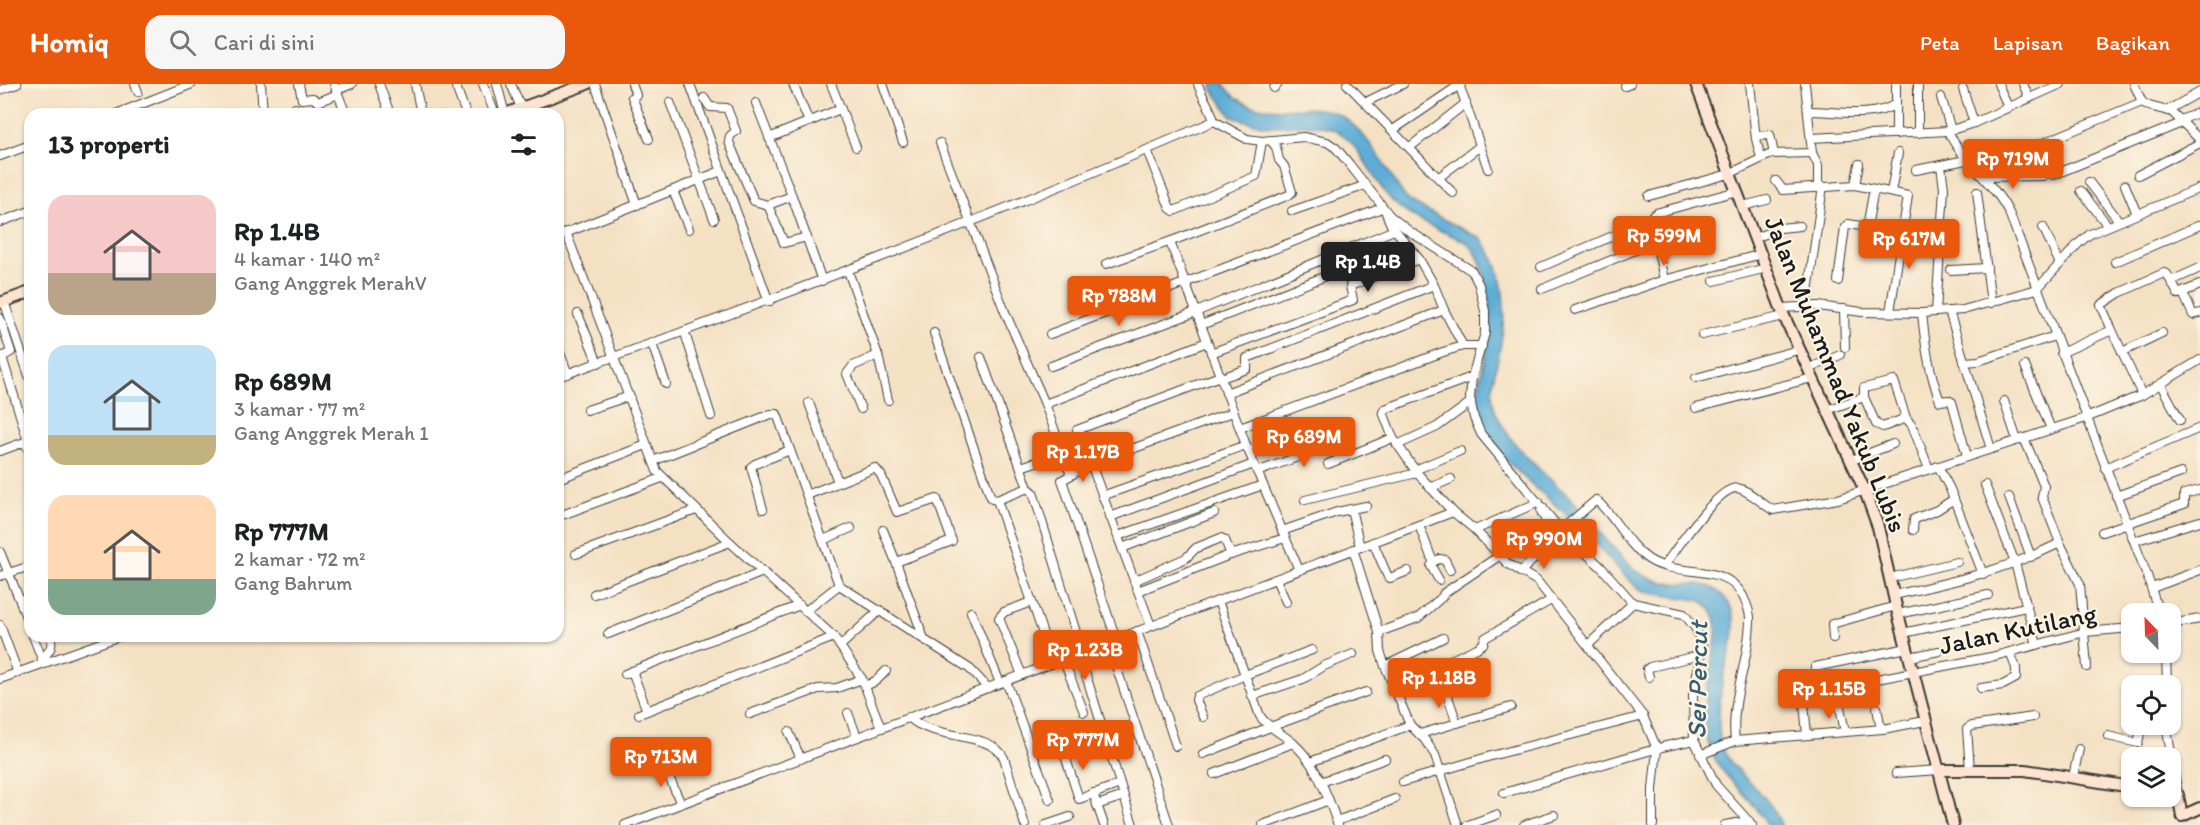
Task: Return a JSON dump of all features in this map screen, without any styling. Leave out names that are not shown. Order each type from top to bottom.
[{"type":"main road","name":"Jalan Muhammad Yakub Lubis","points":[[1696,84],[1798,350],[1851,460],[1878,527],[1952,825]]},
{"type":"main road","points":[[531,108],[583,85]]},
{"type":"main road","points":[[2,302],[24,294]]},
{"type":"main road","points":[[1939,770],[2025,770],[2121,785]]},
{"type":"main road","points":[[2182,820],[2200,808]]},
{"type":"street","points":[[0,90],[17,84]]},
{"type":"street","points":[[131,108],[192,84]]},
{"type":"street","points":[[261,84],[263,108]]},
{"type":"street","points":[[299,84],[301,99],[313,98],[318,102],[336,89],[352,84]]},
{"type":"street","points":[[379,84],[388,108]]},
{"type":"street","points":[[415,84],[421,108]]},
{"type":"street","points":[[455,84],[464,108]]},
{"type":"street","points":[[483,84],[493,108]]},
{"type":"street","points":[[497,84],[503,108]]},
{"type":"street","points":[[511,84],[528,108]]},
{"type":"street","points":[[595,84],[638,205]]},
{"type":"street","points":[[632,84],[636,95],[632,97],[649,139]]},
{"type":"street","points":[[690,84],[770,302]]},
{"type":"street","points":[[793,84],[809,122]]},
{"type":"street","points":[[831,84],[856,147]]},
{"type":"street","points":[[883,84],[903,142]]},
{"type":"street","points":[[1198,84],[1203,98],[1210,107],[1214,121],[1239,136],[1262,141],[1303,137],[1328,142],[1336,148],[1366,185],[1394,230],[1419,259],[1463,346]]},
{"type":"street","points":[[1347,84],[1453,193]]},
{"type":"street","points":[[1366,102],[1403,84]]},
{"type":"street","points":[[1393,130],[1460,84],[1488,169]]},
{"type":"street","points":[[1750,84],[1761,158]]},
{"type":"street","points":[[1805,84],[1812,153],[1818,165],[1821,187],[1806,306]]},
{"type":"street","points":[[1896,84],[1896,134]]},
{"type":"street","points":[[1918,84],[1918,133]]},
{"type":"street","points":[[1998,84],[2008,107]]},
{"type":"street","points":[[2023,84],[2029,98]]},
{"type":"street","points":[[1811,138],[1949,130],[1974,123],[2029,98],[2046,87],[2061,84]]},
{"type":"street","points":[[2134,84],[2142,102],[2168,110],[2183,121],[2200,142],[2138,175]]},
{"type":"street","points":[[336,89],[344,108]]},
{"type":"street","points":[[1963,89],[1974,123]]},
{"type":"street","points":[[2168,110],[2200,92]]},
{"type":"street","points":[[1941,97],[1949,130],[1966,160],[1984,177],[2003,201],[2156,603]]},
{"type":"street","points":[[704,98],[710,108],[724,106],[728,109],[736,132],[730,136],[729,142],[754,201],[768,205],[792,196]]},
{"type":"street","points":[[670,102],[714,219]]},
{"type":"street","points":[[2013,153],[2026,150],[2142,102]]},
{"type":"street","points":[[756,103],[822,281]]},
{"type":"street","points":[[1410,147],[1466,103]]},
{"type":"street","points":[[1809,111],[1869,113],[1888,109],[1896,104]]},
{"type":"street","points":[[769,138],[840,109]]},
{"type":"street","points":[[2053,175],[2200,112]]},
{"type":"street","points":[[564,376],[770,302],[1214,121]]},
{"type":"street","points":[[1756,136],[1770,135],[1774,154]]},
{"type":"street","points":[[1147,150],[1170,208],[1174,211],[1256,176],[1262,141]]},
{"type":"street","points":[[1106,264],[1170,242],[1292,194],[1284,166],[1271,141]]},
{"type":"street","points":[[940,143],[1005,312],[1045,404],[1071,475]]},
{"type":"street","points":[[1438,178],[1480,146]]},
{"type":"street","points":[[0,156],[24,147]]},
{"type":"street","points":[[1649,196],[1730,174],[1774,154],[1812,153]]},
{"type":"street","points":[[1891,192],[1898,153]]},
{"type":"street","points":[[1916,170],[1966,160]]},
{"type":"street","points":[[1855,185],[1859,164]]},
{"type":"street","points":[[1936,312],[1944,189],[1941,165]]},
{"type":"street","points":[[721,171],[566,232],[630,396],[655,469],[730,542],[804,607],[834,637],[864,682],[881,728]]},
{"type":"street","points":[[1984,177],[2043,176]]},
{"type":"street","points":[[1776,181],[1783,190],[1855,185],[1908,196],[1890,312]]},
{"type":"street","points":[[2089,182],[2120,221]]},
{"type":"street","points":[[1292,211],[1366,185]]},
{"type":"street","points":[[2125,185],[2137,214]]},
{"type":"street","points":[[1702,335],[1806,306],[1922,313],[1963,310],[1991,303],[2037,289],[2084,238],[2200,188]]},
{"type":"street","points":[[1838,281],[1845,227],[1848,224],[1867,227],[1874,189]]},
{"type":"street","points":[[673,191],[689,229]]},
{"type":"street","points":[[1541,267],[1645,222],[1656,213],[1737,191]]},
{"type":"street","points":[[2081,191],[2109,226]]},
{"type":"street","points":[[1977,192],[1991,303]]},
{"type":"street","points":[[1743,206],[1767,200]]},
{"type":"street","points":[[768,205],[784,243],[807,237]]},
{"type":"street","points":[[1050,334],[1117,307],[1384,211]]},
{"type":"street","points":[[1384,211],[1409,231],[1472,270],[1479,285],[1485,311],[1485,333],[1472,377],[1471,402],[1481,434],[1511,473],[1541,505],[1560,533],[1582,549],[1633,603],[1684,614],[1696,629],[1702,646],[1693,696],[1694,740],[1716,785],[1750,823]]},
{"type":"street","points":[[0,222],[24,213]]},
{"type":"street","points":[[1651,217],[1664,280]]},
{"type":"street","points":[[1904,225],[1923,228]]},
{"type":"street","points":[[2115,262],[2200,225]]},
{"type":"street","points":[[1755,238],[1780,228],[1800,226]]},
{"type":"street","points":[[2043,227],[2060,264]]},
{"type":"street","points":[[1051,366],[1196,312],[1394,230]]},
{"type":"street","points":[[1542,289],[1657,241]]},
{"type":"street","points":[[1170,242],[1247,448],[1299,570]]},
{"type":"street","points":[[1201,325],[1400,247],[1404,243]]},
{"type":"street","points":[[1575,310],[1664,280],[1762,254]]},
{"type":"street","points":[[1211,353],[1353,300],[1350,286],[1419,259]]},
{"type":"street","points":[[1714,280],[1767,268]]},
{"type":"street","points":[[1951,270],[1987,268]]},
{"type":"street","points":[[2171,281],[2200,268]]},
{"type":"street","points":[[848,271],[878,355],[888,400]]},
{"type":"street","points":[[2142,395],[2101,305],[2119,293],[2164,273],[2167,274],[2177,293],[2183,293],[2200,285]]},
{"type":"street","points":[[1077,430],[1247,369],[1246,358],[1434,285]]},
{"type":"street","points":[[2183,293],[2193,315],[2200,313]]},
{"type":"street","points":[[2,302],[24,362]]},
{"type":"street","points":[[1844,309],[1845,347]]},
{"type":"street","points":[[1226,393],[1444,310]]},
{"type":"street","points":[[1949,311],[1991,449]]},
{"type":"street","points":[[1320,312],[1326,326]]},
{"type":"street","points":[[1922,313],[1926,357],[1940,400],[1952,402],[1967,456]]},
{"type":"street","points":[[578,314],[598,363]]},
{"type":"street","points":[[0,318],[10,352],[2,357],[24,428]]},
{"type":"street","points":[[2061,353],[2112,330]]},
{"type":"street","points":[[685,333],[711,416]]},
{"type":"street","points":[[934,333],[992,499],[997,500],[1028,488]]},
{"type":"street","points":[[2122,352],[2162,333]]},
{"type":"street","points":[[1964,362],[1978,361],[2055,336]]},
{"type":"street","points":[[1045,404],[1207,342]]},
{"type":"street","points":[[652,344],[666,384]]},
{"type":"street","points":[[1240,429],[1463,346],[1482,346]]},
{"type":"street","points":[[1696,378],[1798,350]]},
{"type":"street","points":[[861,409],[847,374],[853,366],[878,355]]},
{"type":"street","points":[[1696,408],[1810,373],[1840,355]]},
{"type":"street","points":[[981,357],[1028,488],[1033,492],[1133,825]]},
{"type":"street","points":[[1664,566],[1702,516],[1728,490],[1737,488],[1749,493],[1768,507],[1778,510],[1838,499],[2086,418],[2142,395],[2200,360]]},
{"type":"street","points":[[564,364],[568,374]]},
{"type":"street","points":[[2025,366],[2051,429]]},
{"type":"street","points":[[1472,377],[1384,410],[1395,442],[1416,471],[1453,512],[1475,530],[1499,556],[1520,572],[1534,579],[1643,716],[1657,749],[1650,824]]},
{"type":"street","points":[[1906,418],[1880,427],[1876,424],[1864,397],[1864,388],[1894,381],[1906,418],[1954,499],[1983,574]]},
{"type":"street","points":[[2161,385],[2180,420]]},
{"type":"street","points":[[587,410],[630,396]]},
{"type":"street","points":[[1827,410],[1864,397]]},
{"type":"street","points":[[2004,401],[2044,486],[2041,495],[2060,543],[2079,578],[2087,667]]},
{"type":"street","points":[[1328,464],[1437,427],[1471,402]]},
{"type":"street","points":[[809,403],[838,482]]},
{"type":"street","points":[[1169,825],[1062,482],[1064,478],[1091,465],[1233,412]]},
{"type":"street","points":[[653,461],[773,413],[778,415],[839,585],[974,671],[988,688]]},
{"type":"street","points":[[1102,496],[1304,428]]},
{"type":"street","points":[[2105,468],[2200,428]]},
{"type":"street","points":[[1110,517],[1341,441]]},
{"type":"street","points":[[0,451],[24,442]]},
{"type":"street","points":[[1851,460],[1893,444]]},
{"type":"street","points":[[564,477],[646,445]]},
{"type":"street","points":[[763,509],[751,468],[755,464],[790,450]]},
{"type":"street","points":[[1305,500],[1416,471],[1460,451]]},
{"type":"street","points":[[1020,467],[1062,453]]},
{"type":"street","points":[[1091,465],[1152,626]]},
{"type":"street","points":[[807,495],[875,468],[882,475],[897,512],[935,499],[938,500],[952,542],[897,562]]},
{"type":"street","points":[[2116,496],[2181,473]]},
{"type":"street","points":[[564,514],[662,478]]},
{"type":"street","points":[[1431,488],[1451,479]]},
{"type":"street","points":[[1118,536],[1263,485]]},
{"type":"street","points":[[1985,485],[2015,563],[2037,645]]},
{"type":"street","points":[[2102,532],[2184,504],[2184,495],[2200,490]]},
{"type":"street","points":[[2009,496],[2031,557]]},
{"type":"street","points":[[1914,530],[1914,519],[1937,510],[1954,499]]},
{"type":"street","points":[[997,500],[1053,663]]},
{"type":"street","points":[[1520,572],[1594,500],[1598,501],[1638,551],[1650,560],[1671,568],[1695,570],[1718,576],[1731,582],[1742,594],[1750,616],[1748,649],[1733,719],[1734,742]]},
{"type":"street","points":[[1475,530],[1541,505]]},
{"type":"street","points":[[1138,591],[1351,509],[1366,506]]},
{"type":"street","points":[[1351,509],[1357,548],[1379,632],[1380,651],[1385,666],[1410,725],[1431,748],[1458,825]]},
{"type":"street","points":[[576,554],[696,510]]},
{"type":"street","points":[[625,825],[1453,512]]},
{"type":"street","points":[[1122,548],[1214,513]]},
{"type":"street","points":[[2134,541],[2200,521]]},
{"type":"street","points":[[1419,525],[1434,561]]},
{"type":"street","points":[[823,540],[851,528]]},
{"type":"street","points":[[882,530],[897,562],[922,636]]},
{"type":"street","points":[[1134,581],[1186,558],[1196,548],[1221,538],[1225,540],[1231,555]]},
{"type":"street","points":[[594,594],[730,542]]},
{"type":"street","points":[[1373,542],[1388,577],[1408,571]]},
{"type":"street","points":[[1833,638],[1832,624],[1896,605],[2015,563],[2060,543]]},
{"type":"street","points":[[0,552],[4,575],[24,612]]},
{"type":"street","points":[[1379,632],[1418,618],[1446,591],[1499,556]]},
{"type":"street","points":[[1439,580],[1431,566],[1434,561],[1443,559],[1450,570]]},
{"type":"street","points":[[1890,578],[1957,562]]},
{"type":"street","points":[[4,575],[24,568]]},
{"type":"street","points":[[2152,588],[2200,570]]},
{"type":"street","points":[[608,634],[763,572]]},
{"type":"street","points":[[1276,579],[1286,602]]},
{"type":"street","points":[[834,637],[643,712],[628,673],[804,607],[839,585]]},
{"type":"street","points":[[1896,605],[1988,595]]},
{"type":"street","points":[[1394,686],[1477,648],[1483,644],[1485,638],[1551,600]]},
{"type":"street","points":[[20,601],[24,602]]},
{"type":"street","points":[[1218,601],[1260,716],[1270,727],[1293,743],[1310,762],[1329,800],[1337,823],[1395,800]]},
{"type":"street","points":[[1022,675],[999,618],[1004,612],[1031,602]]},
{"type":"street","points":[[1588,645],[1633,603]]},
{"type":"street","points":[[1903,633],[2026,607]]},
{"type":"street","points":[[840,646],[880,610]]},
{"type":"street","points":[[971,612],[1003,682],[1050,800]]},
{"type":"street","points":[[2181,622],[2200,619]]},
{"type":"street","points":[[0,624],[18,673]]},
{"type":"street","name":"Jalan Kutilang","points":[[1825,689],[2010,652],[2085,632],[2121,629]]},
{"type":"street","points":[[1137,631],[1176,746]]},
{"type":"street","points":[[1385,666],[1443,638]]},
{"type":"street","points":[[35,642],[43,662]]},
{"type":"street","points":[[43,662],[53,645],[52,642]]},
{"type":"street","points":[[0,680],[43,662],[102,642]]},
{"type":"street","points":[[1203,717],[1196,700],[1197,696],[1312,650]]},
{"type":"street","points":[[1815,667],[1909,652],[1939,651]]},
{"type":"street","points":[[1981,688],[2003,685],[2016,678],[2016,668],[2010,652]]},
{"type":"street","points":[[1252,696],[1303,679],[1324,666],[1353,654]]},
{"type":"street","points":[[1649,677],[1647,669],[1650,667],[1701,655]]},
{"type":"street","points":[[1063,659],[1084,712]]},
{"type":"street","points":[[750,714],[818,689],[837,688],[877,680],[886,671]]},
{"type":"street","points":[[1836,687],[1845,732]]},
{"type":"street","points":[[1445,688],[1457,723]]},
{"type":"street","points":[[1203,754],[1270,727],[1366,693]]},
{"type":"street","points":[[1804,703],[1807,735]]},
{"type":"street","points":[[1420,734],[1511,707]]},
{"type":"street","points":[[1877,708],[1881,729]]},
{"type":"street","points":[[848,713],[857,737]]},
{"type":"street","points":[[1403,782],[1643,716]]},
{"type":"street","points":[[909,717],[916,725],[925,729],[982,742],[1000,751],[1025,825]]},
{"type":"street","points":[[1970,770],[1967,729],[1972,726],[2033,717]]},
{"type":"street","points":[[1702,754],[1734,742],[1881,729],[1926,721]]},
{"type":"street","points":[[1310,762],[1410,725]]},
{"type":"street","points":[[789,732],[801,759]]},
{"type":"street","points":[[1058,734],[1079,799],[1120,784]]},
{"type":"street","points":[[2108,736],[2138,743],[2140,735]]},
{"type":"street","points":[[1504,793],[1694,740]]},
{"type":"street","points":[[1214,774],[1293,743]]},
{"type":"street","points":[[2073,777],[2079,749]]},
{"type":"street","points":[[1321,782],[1385,759]]},
{"type":"street","points":[[663,763],[681,804]]},
{"type":"street","points":[[1896,773],[1939,770]]},
{"type":"street","points":[[1093,794],[1104,825]]},
{"type":"street","points":[[1097,804],[1124,796]]},
{"type":"street","points":[[1263,825],[1329,800]]},
{"type":"street","points":[[1468,825],[1496,815]]},
{"type":"street","points":[[1524,825],[1554,815]]},
{"type":"street","points":[[1047,825],[1070,817]]},
{"type":"street","points":[[1725,825],[1750,823]]},
{"type":"water","name":"Sei Percut","points":[[1212,84],[1224,84],[1236,97],[1250,105],[1281,109],[1314,108],[1343,117],[1370,143],[1405,197],[1412,203],[1480,238],[1496,265],[1503,295],[1503,327],[1493,386],[1494,408],[1497,415],[1522,452],[1575,503],[1618,553],[1636,570],[1662,582],[1712,587],[1724,597],[1730,606],[1734,626],[1723,679],[1719,716],[1723,750],[1738,771],[1767,801],[1781,825],[1767,825],[1749,799],[1720,767],[1707,739],[1705,704],[1716,633],[1716,623],[1708,606],[1699,600],[1648,593],[1638,588],[1578,525],[1508,462],[1486,433],[1480,418],[1478,396],[1490,332],[1490,314],[1485,279],[1479,259],[1473,249],[1466,242],[1404,211],[1387,195],[1354,146],[1340,133],[1315,125],[1267,126],[1232,117],[1213,90]]}]
